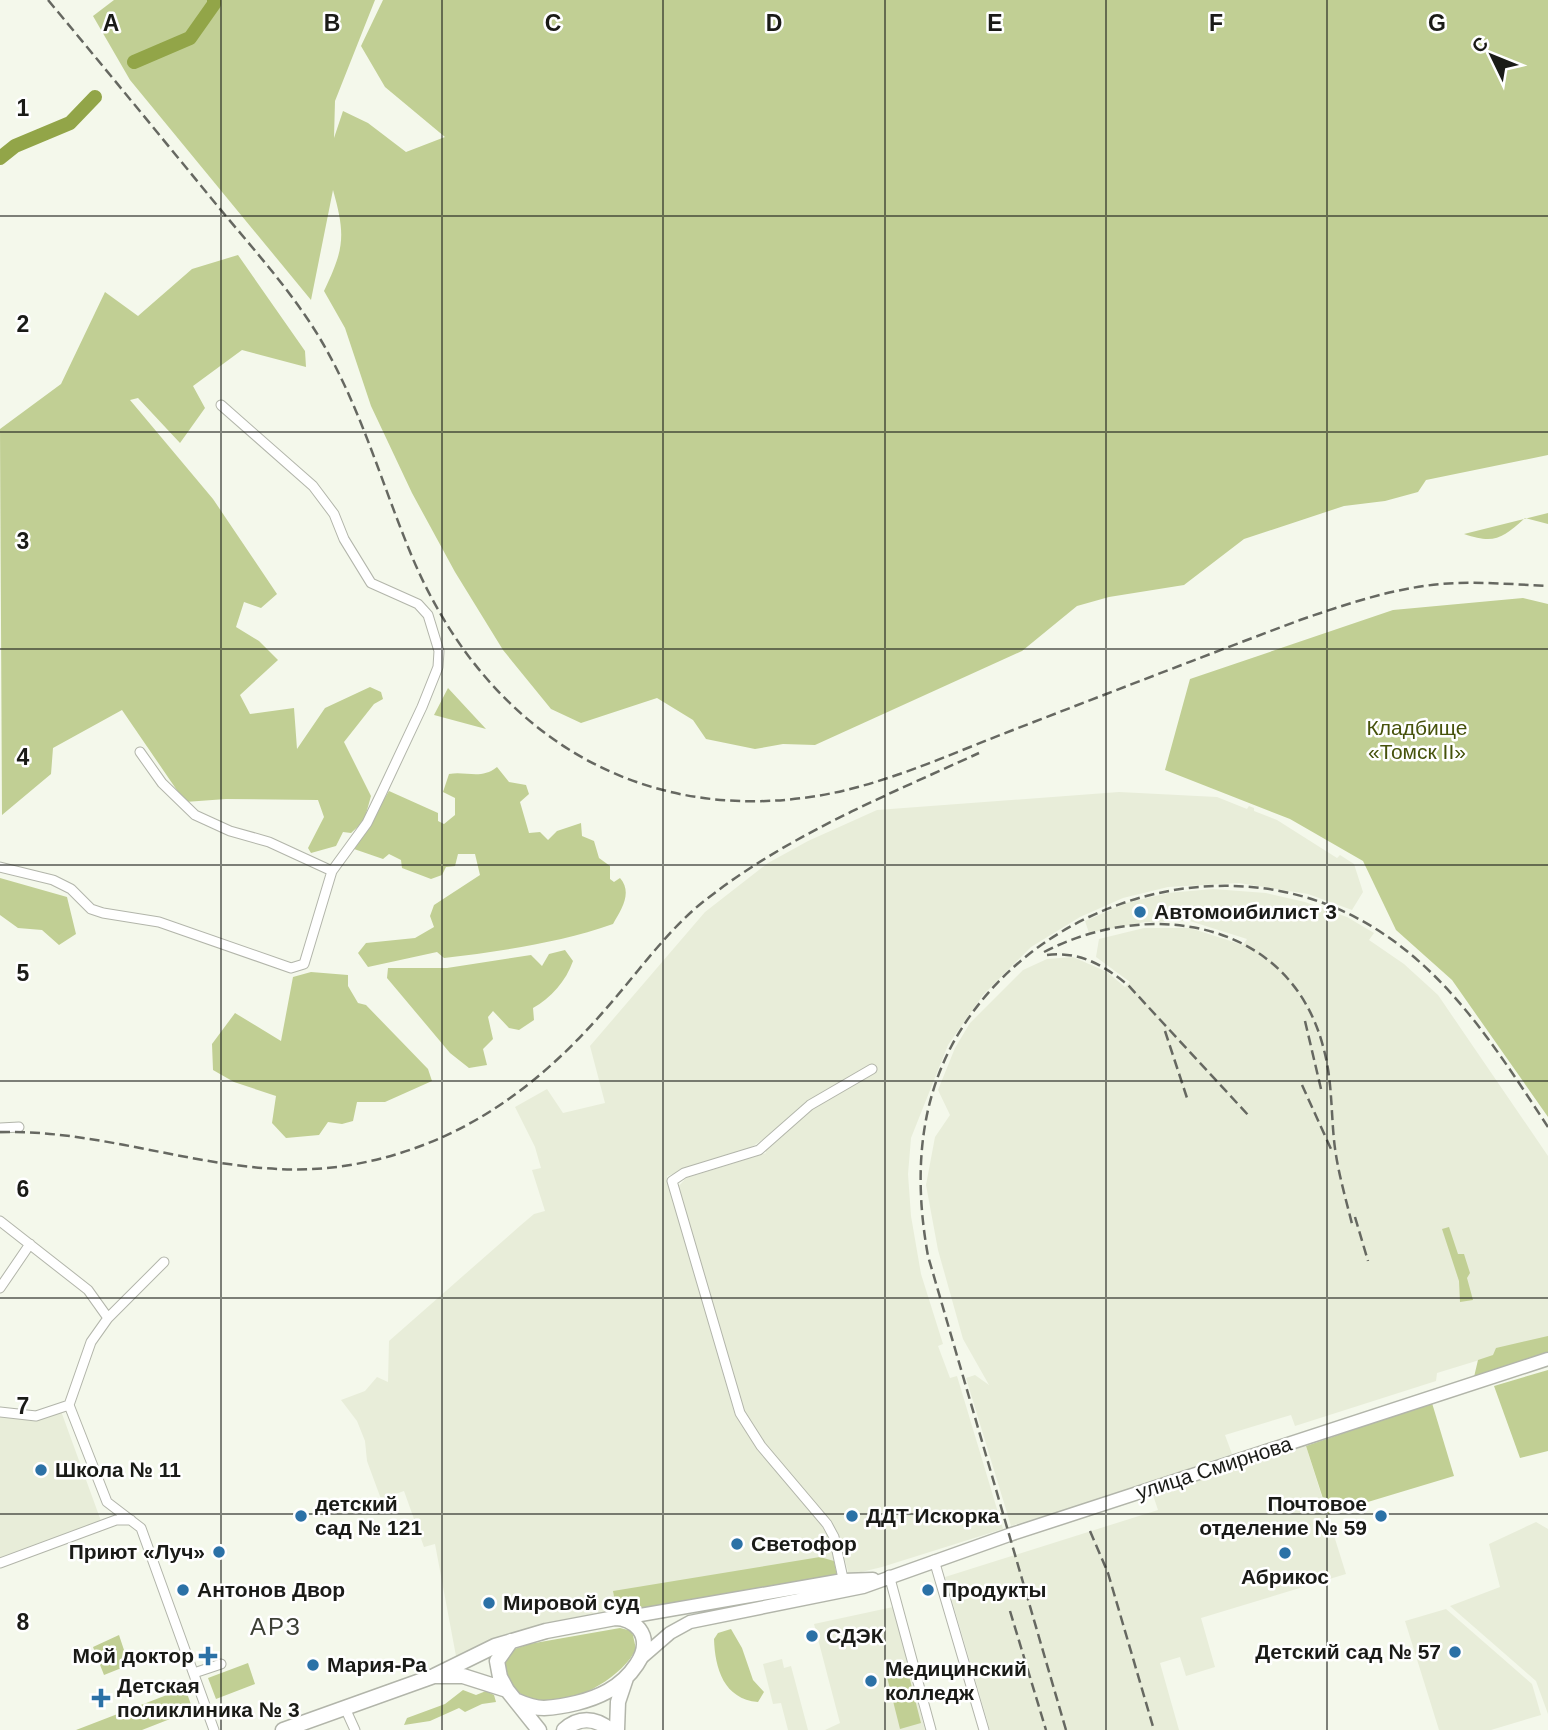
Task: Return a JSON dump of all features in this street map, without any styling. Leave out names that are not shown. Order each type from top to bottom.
[{"type":"main road","name":"улица Смирнова","points":[[640,1659],[670,1633],[690,1622],[885,1577],[1548,1359]]},
{"type":"main road","name":"улица Смирнова","points":[[623,1618],[844,1586]]},
{"type":"main road","points":[[283,1730],[435,1676],[512,1640],[570,1626],[623,1618],[634,1624],[645,1639],[640,1659],[628,1674],[607,1692],[573,1703],[540,1708],[517,1701]]},
{"type":"main road","points":[[512,1640],[497,1661],[499,1677],[539,1730]]},
{"type":"main road","points":[[617,1730],[618,1702],[628,1674]]},
{"type":"main road","points":[[435,1676],[463,1676],[507,1689]]},
{"type":"main road","points":[[564,1730],[582,1720],[592,1720],[610,1730]]},
{"type":"street","points":[[0,867],[53,880],[71,889],[91,909],[103,914],[159,922],[291,968],[304,964],[332,871],[367,823],[422,708],[438,667],[439,651],[428,615],[418,604],[371,583],[344,539],[334,514],[313,485],[221,405]]},
{"type":"street","points":[[140,752],[162,783],[195,815],[230,831],[269,842],[332,871]]},
{"type":"street","points":[[844,1586],[834,1537],[827,1524],[761,1446],[740,1413],[672,1181],[684,1173],[759,1150],[810,1105],[872,1069]]},
{"type":"street","points":[[0,1128],[19,1127]]},
{"type":"street","points":[[0,1220],[88,1290],[108,1318]]},
{"type":"street","points":[[0,1288],[30,1244]]},
{"type":"street","points":[[164,1262],[108,1318],[91,1342],[69,1405],[107,1502],[141,1528],[214,1730]]},
{"type":"street","points":[[0,1412],[36,1416],[69,1405]]},
{"type":"street","points":[[0,1563],[116,1520],[131,1520]]},
{"type":"street","points":[[934,1560],[984,1730]]},
{"type":"street","points":[[885,1577],[931,1730]]},
{"type":"street","points":[[194,1673],[221,1664]]},
{"type":"street","points":[[345,1708],[355,1730]]},
{"type":"shaded area","points":[[1119,792],[1217,797],[1247,809],[1249,806],[1254,808],[1254,811],[1277,820],[1337,858],[1340,855],[1354,864],[1363,892],[1352,910],[1308,894],[1239,883],[1168,887],[1123,898],[1080,917],[1031,947],[983,995],[948,1045],[911,1138],[908,1174],[911,1216],[921,1274],[943,1344],[938,1346],[950,1378],[957,1376],[1003,1529],[849,1575],[838,1535],[831,1522],[764,1444],[743,1411],[677,1188],[686,1178],[766,1153],[762,1140],[750,1148],[667,1176],[735,1415],[757,1449],[823,1527],[829,1538],[837,1576],[583,1618],[516,1634],[456,1656],[435,1544],[424,1547],[404,1491],[381,1499],[367,1461],[365,1441],[357,1421],[341,1400],[365,1391],[377,1377],[388,1382],[389,1341],[534,1214],[545,1211],[532,1170],[541,1168],[535,1147],[515,1107],[547,1089],[563,1113],[605,1103],[590,1046],[705,912],[768,863],[808,841],[877,810]]},
{"type":"shaded area","points":[[1213,889],[1266,893],[1305,902],[1347,917],[1374,933],[1369,940],[1404,964],[1438,995],[1548,1156],[1548,1339],[1437,1373],[1436,1381],[1295,1426],[1291,1415],[1225,1435],[1232,1454],[1199,1465],[1199,1468],[1011,1526],[966,1378],[975,1375],[989,1385],[963,1339],[938,1250],[926,1185],[935,1137],[950,1115],[938,1090],[955,1048],[970,1023],[1023,970],[1047,959],[1073,957],[1107,972],[1125,987],[1130,982],[1096,957],[1099,939],[1144,928],[1190,928],[1243,945],[1247,939],[1190,921],[1145,922],[1089,933],[1085,921],[1126,903],[1168,893]]},
{"type":"shaded area","name":"Школа № 11","points":[[61,1411],[101,1521],[0,1559],[0,1416]]},
{"type":"shaded area","points":[[1306,1446],[1346,1574],[1201,1618],[1215,1667],[1186,1676],[1180,1657],[1160,1663],[1179,1730],[990,1730],[945,1577],[1158,1510],[1153,1495]]},
{"type":"shaded area","points":[[1536,1522],[1548,1529],[1548,1714],[1536,1681],[1450,1606],[1500,1587],[1489,1544]]},
{"type":"shaded area","name":"Медицинский колледж","points":[[893,1607],[925,1730],[825,1730],[840,1723],[814,1624]]},
{"type":"shaded area","name":"Детский сад № 57","points":[[1446,1609],[1532,1684],[1541,1715],[1491,1730],[1439,1730],[1405,1621]]},
{"type":"shaded area","points":[[782,1659],[784,1668],[791,1666],[808,1730],[788,1730],[781,1703],[773,1704],[763,1664]]},
{"type":"green space","points":[[114,0],[375,0],[335,101],[334,138],[343,111],[368,123],[406,152],[445,137],[385,87],[361,46],[383,0],[1548,0],[1548,455],[1426,480],[1418,492],[1385,501],[1344,506],[1244,539],[1184,585],[1109,597],[1077,606],[1022,651],[815,745],[783,744],[755,749],[706,739],[693,720],[657,698],[581,723],[551,709],[503,650],[455,572],[412,493],[371,406],[345,328],[324,291],[336,264],[341,242],[340,219],[333,190],[311,300],[130,80],[93,16]]},
{"type":"green space","points":[[238,255],[305,351],[306,367],[242,350],[193,386],[205,408],[180,443],[138,398],[130,400],[213,499],[277,594],[261,608],[244,602],[236,627],[259,641],[278,660],[240,695],[250,714],[294,708],[297,749],[325,708],[370,687],[381,692],[383,699],[374,704],[344,742],[371,796],[364,821],[351,833],[343,832],[336,846],[311,853],[308,848],[324,817],[318,800],[226,799],[185,802],[122,710],[53,748],[51,774],[2,815],[0,429],[61,384],[105,292],[138,316],[192,269]]},
{"type":"green space","points":[[1548,513],[1548,524],[1526,518]]},
{"type":"green space","points":[[1524,519],[1497,538],[1483,539],[1464,534]]},
{"type":"green space","name":"Кладбище «Томск II»","points":[[1523,598],[1548,604],[1548,1117],[1452,980],[1396,930],[1363,861],[1290,819],[1165,770],[1190,679],[1393,610]]},
{"type":"green space","points":[[448,688],[486,729],[434,715]]},
{"type":"green space","points":[[497,767],[509,782],[526,785],[529,794],[520,802],[529,833],[540,832],[548,840],[557,831],[581,823],[582,836],[594,841],[599,858],[610,866],[610,879],[614,882],[620,878],[626,890],[613,924],[530,945],[444,958],[437,952],[368,967],[358,953],[366,943],[415,938],[434,927],[430,916],[434,905],[480,875],[475,854],[458,854],[455,866],[446,867],[442,875],[431,879],[402,868],[401,860],[389,854],[383,859],[354,849],[389,791],[438,813],[438,821],[444,824],[455,815],[455,798],[443,792],[449,774],[480,774]]},
{"type":"green space","points":[[0,878],[67,897],[76,934],[59,945],[42,930],[18,928],[0,915]]},
{"type":"green space","points":[[565,950],[573,961],[570,968],[557,988],[533,1008],[534,1020],[519,1030],[509,1028],[493,1011],[488,1017],[493,1039],[483,1049],[487,1065],[469,1068],[450,1053],[387,978],[388,968],[447,968],[531,955],[542,966],[549,954]]},
{"type":"green space","points":[[311,972],[348,975],[348,986],[358,1003],[366,1005],[428,1069],[432,1081],[385,1102],[357,1102],[353,1121],[342,1124],[328,1122],[319,1135],[286,1138],[272,1123],[276,1096],[234,1082],[213,1070],[212,1044],[235,1013],[281,1041],[293,977]]},
{"type":"green space","points":[[1449,1227],[1458,1254],[1464,1254],[1470,1273],[1467,1278],[1473,1300],[1460,1302],[1459,1281],[1442,1229]]},
{"type":"green space","points":[[1548,1336],[1548,1358],[1474,1377],[1478,1360],[1493,1355],[1496,1348]]},
{"type":"green space","points":[[1548,1370],[1548,1451],[1520,1458],[1494,1386]]},
{"type":"green space","points":[[1432,1403],[1454,1476],[1328,1514],[1306,1446]]},
{"type":"green space","points":[[820,1557],[834,1561],[837,1576],[617,1612],[613,1591]]},
{"type":"green space","points":[[620,1628],[632,1631],[636,1649],[618,1671],[591,1690],[560,1701],[545,1702],[524,1696],[505,1679],[501,1658],[509,1651],[529,1644]]},
{"type":"green space","points":[[731,1629],[742,1648],[753,1680],[764,1692],[758,1702],[746,1700],[729,1689],[719,1671],[714,1639],[718,1633]]},
{"type":"green space","points":[[119,1635],[129,1665],[104,1675],[93,1647]]},
{"type":"green space","points":[[248,1663],[255,1684],[216,1699],[208,1678]]},
{"type":"green space","points":[[907,1668],[921,1723],[900,1729],[886,1673]]},
{"type":"green space","points":[[185,1688],[193,1710],[142,1730],[76,1730]]},
{"type":"green space","points":[[463,1690],[476,1695],[486,1691],[494,1695],[496,1702],[482,1704],[465,1712],[459,1708],[430,1721],[404,1725],[407,1718],[445,1704]]},
{"type":"waterway","points":[[134,62],[190,38],[214,4],[214,0]]},
{"type":"waterway","points":[[0,158],[15,146],[70,123],[95,97]]},
{"type":"railway","points":[[48,0],[265,263],[316,332],[358,415],[413,559],[442,617],[478,668],[519,712],[566,748],[619,775],[676,793],[737,801],[830,794],[910,770],[1300,620],[1362,600],[1439,584],[1548,586]]},
{"type":"railway","points":[[0,1132],[45,1133],[90,1139],[223,1163],[267,1168],[311,1169],[356,1164],[429,1143],[494,1109],[551,1065],[604,1011],[673,930],[698,906],[730,882],[798,839],[834,820],[979,753]]},
{"type":"railway","points":[[1066,1730],[928,1256],[921,1202],[922,1148],[940,1070],[952,1045],[985,997],[1025,957],[1073,925],[1125,902],[1181,889],[1238,886],[1294,894],[1349,914],[1382,933],[1411,955],[1438,980],[1486,1035],[1548,1127]]},
{"type":"railway","points":[[1044,952],[1085,935],[1128,926],[1171,925],[1212,932],[1249,947],[1282,972],[1307,1006],[1324,1050],[1330,1084],[1335,1151],[1353,1228]]},
{"type":"railway","points":[[1047,955],[1081,957],[1109,971],[1128,985],[1249,1116]]},
{"type":"railway","points":[[1305,1021],[1321,1089]]},
{"type":"railway","points":[[1165,1031],[1188,1101]]},
{"type":"railway","points":[[1302,1085],[1331,1149]]},
{"type":"railway","points":[[1355,1217],[1368,1261]]},
{"type":"railway","points":[[1090,1531],[1108,1573],[1154,1730]]},
{"type":"railway","points":[[1010,1611],[1046,1730]]},
{"type":"place","name":"Автомоибилист 3","points":[[1140,912]]},
{"type":"place","name":"Школа № 11","points":[[41,1470]]},
{"type":"place","name":"детский сад № 121","points":[[301,1516]]},
{"type":"place","name":"ДДТ Искорка","points":[[852,1516]]},
{"type":"place","name":"Почтовое отделение № 59","points":[[1381,1516]]},
{"type":"place","name":"Светофор","points":[[737,1544]]},
{"type":"place","name":"Приют «Луч»","points":[[219,1552]]},
{"type":"place","name":"Абрикос","points":[[1285,1553]]},
{"type":"place","name":"Антонов Двор","points":[[183,1590]]},
{"type":"place","name":"Продукты","points":[[928,1590]]},
{"type":"place","name":"Мировой суд","points":[[489,1603]]},
{"type":"place","name":"СДЭК","points":[[812,1636]]},
{"type":"place","name":"Детский сад № 57","points":[[1455,1652]]},
{"type":"place","name":"Мой доктор","points":[[208,1656]]},
{"type":"place","name":"Мария-Ра","points":[[313,1665]]},
{"type":"place","name":"Медицинский колледж","points":[[871,1681]]},
{"type":"place","name":"Детская поликлиника № 3","points":[[101,1698]]},
{"type":"district","name":"АРЗ","points":[[276,1627]]}]
